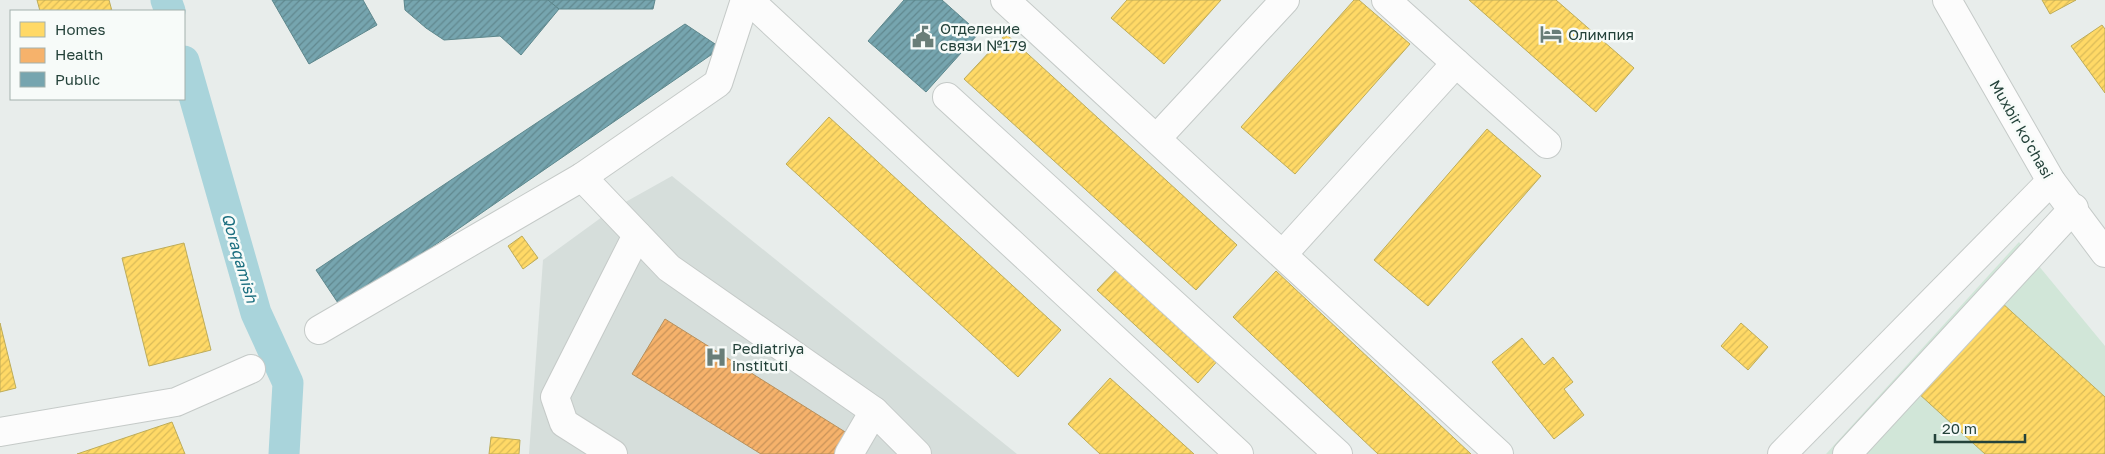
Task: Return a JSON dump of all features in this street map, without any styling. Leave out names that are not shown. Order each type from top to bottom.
[{"type":"street","points":[[320,330],[582,177],[718,82],[744,0]]},
{"type":"street","points":[[749,0],[1239,454]]},
{"type":"street","points":[[1157,138],[1286,0]]},
{"type":"street","points":[[1386,0],[1548,144]]},
{"type":"street","name":"Muxbir ko'chasi","points":[[1947,0],[2051,181],[2074,208],[2105,253]]},
{"type":"street","points":[[1012,2],[1499,454]]},
{"type":"street","points":[[1283,254],[1456,63]]},
{"type":"street","points":[[947,96],[1338,454]]},
{"type":"street","points":[[582,177],[670,268],[874,411],[917,454]]},
{"type":"street","points":[[1782,454],[2051,181]]},
{"type":"street","points":[[1847,454],[2074,208]]},
{"type":"street","points":[[613,454],[564,423],[555,398],[638,235]]},
{"type":"street","points":[[0,432],[176,402],[251,370]]},
{"type":"street","points":[[849,454],[874,411]]},
{"type":"shaded area","name":"Pediatriya instituti","points":[[672,176],[1017,454],[529,454],[543,260],[613,209]]},
{"type":"green space","points":[[2019,242],[2105,346],[2105,454],[1826,454]]},
{"type":"building: Homes","points":[[37,0],[109,0],[112,10],[40,10]]},
{"type":"building: Homes","points":[[1127,0],[1221,0],[1164,64],[1111,18]]},
{"type":"building: Homes","points":[[1354,0],[1359,0],[1410,44],[1295,174],[1241,127]]},
{"type":"building: Homes","name":"Олимпия","points":[[1469,0],[1556,0],[1634,68],[1596,112]]},
{"type":"building: Homes","points":[[2042,0],[2076,0],[2050,14]]},
{"type":"building: Homes","points":[[2102,25],[2105,29],[2105,93],[2071,46]]},
{"type":"building: Homes","points":[[1006,34],[1237,245],[1196,290],[964,79]]},
{"type":"building: Homes","points":[[829,117],[1061,330],[1018,377],[786,164]]},
{"type":"building: Homes","points":[[1487,129],[1541,176],[1428,306],[1374,260]]},
{"type":"building: Homes","points":[[522,236],[538,258],[523,269],[508,246]]},
{"type":"building: Homes","points":[[184,243],[211,350],[149,366],[122,258]]},
{"type":"building: Homes","points":[[1120,266],[1220,358],[1198,383],[1097,290]]},
{"type":"building: Homes","points":[[1276,271],[1471,454],[1378,454],[1233,317]]},
{"type":"building: Homes","points":[[2001,302],[2105,397],[2105,454],[1985,454],[1918,393]]},
{"type":"building: Homes","points":[[0,323],[16,388],[0,392]]},
{"type":"building: Homes","points":[[1741,323],[1768,347],[1748,370],[1721,346]]},
{"type":"building: Homes","points":[[1522,338],[1544,365],[1553,357],[1573,382],[1564,389],[1584,415],[1554,439],[1492,362]]},
{"type":"building: Homes","points":[[1110,378],[1194,454],[1100,454],[1068,424]]},
{"type":"building: Homes","points":[[172,422],[185,454],[77,454]]},
{"type":"building: Homes","points":[[491,437],[520,440],[519,454],[489,454]]},
{"type":"building: Health","points":[[665,319],[850,435],[839,454],[761,454],[632,374]]},
{"type":"building: Public","points":[[272,0],[363,0],[377,25],[309,64]]},
{"type":"building: Public","points":[[404,0],[548,0],[559,9],[521,55],[500,36],[444,40],[405,10]]},
{"type":"building: Public","points":[[548,0],[655,0],[653,9],[559,9]]},
{"type":"building: Public","points":[[904,0],[942,0],[979,33],[926,92],[868,41]]},
{"type":"building: Public","points":[[685,24],[721,48],[342,309],[316,270]]},
{"type":"waterway","name":"Qoraqamish","points":[[166,0],[170,10]]},
{"type":"waterway","name":"Qoraqamish","points":[[185,64],[256,313],[288,383],[284,454]]},
{"type":"place","name":"Олимпия","points":[[1551,34]]},
{"type":"place","name":"Отделение связи №179","points":[[923,37]]},
{"type":"place","name":"Pediatriya instituti","points":[[716,357]]}]
